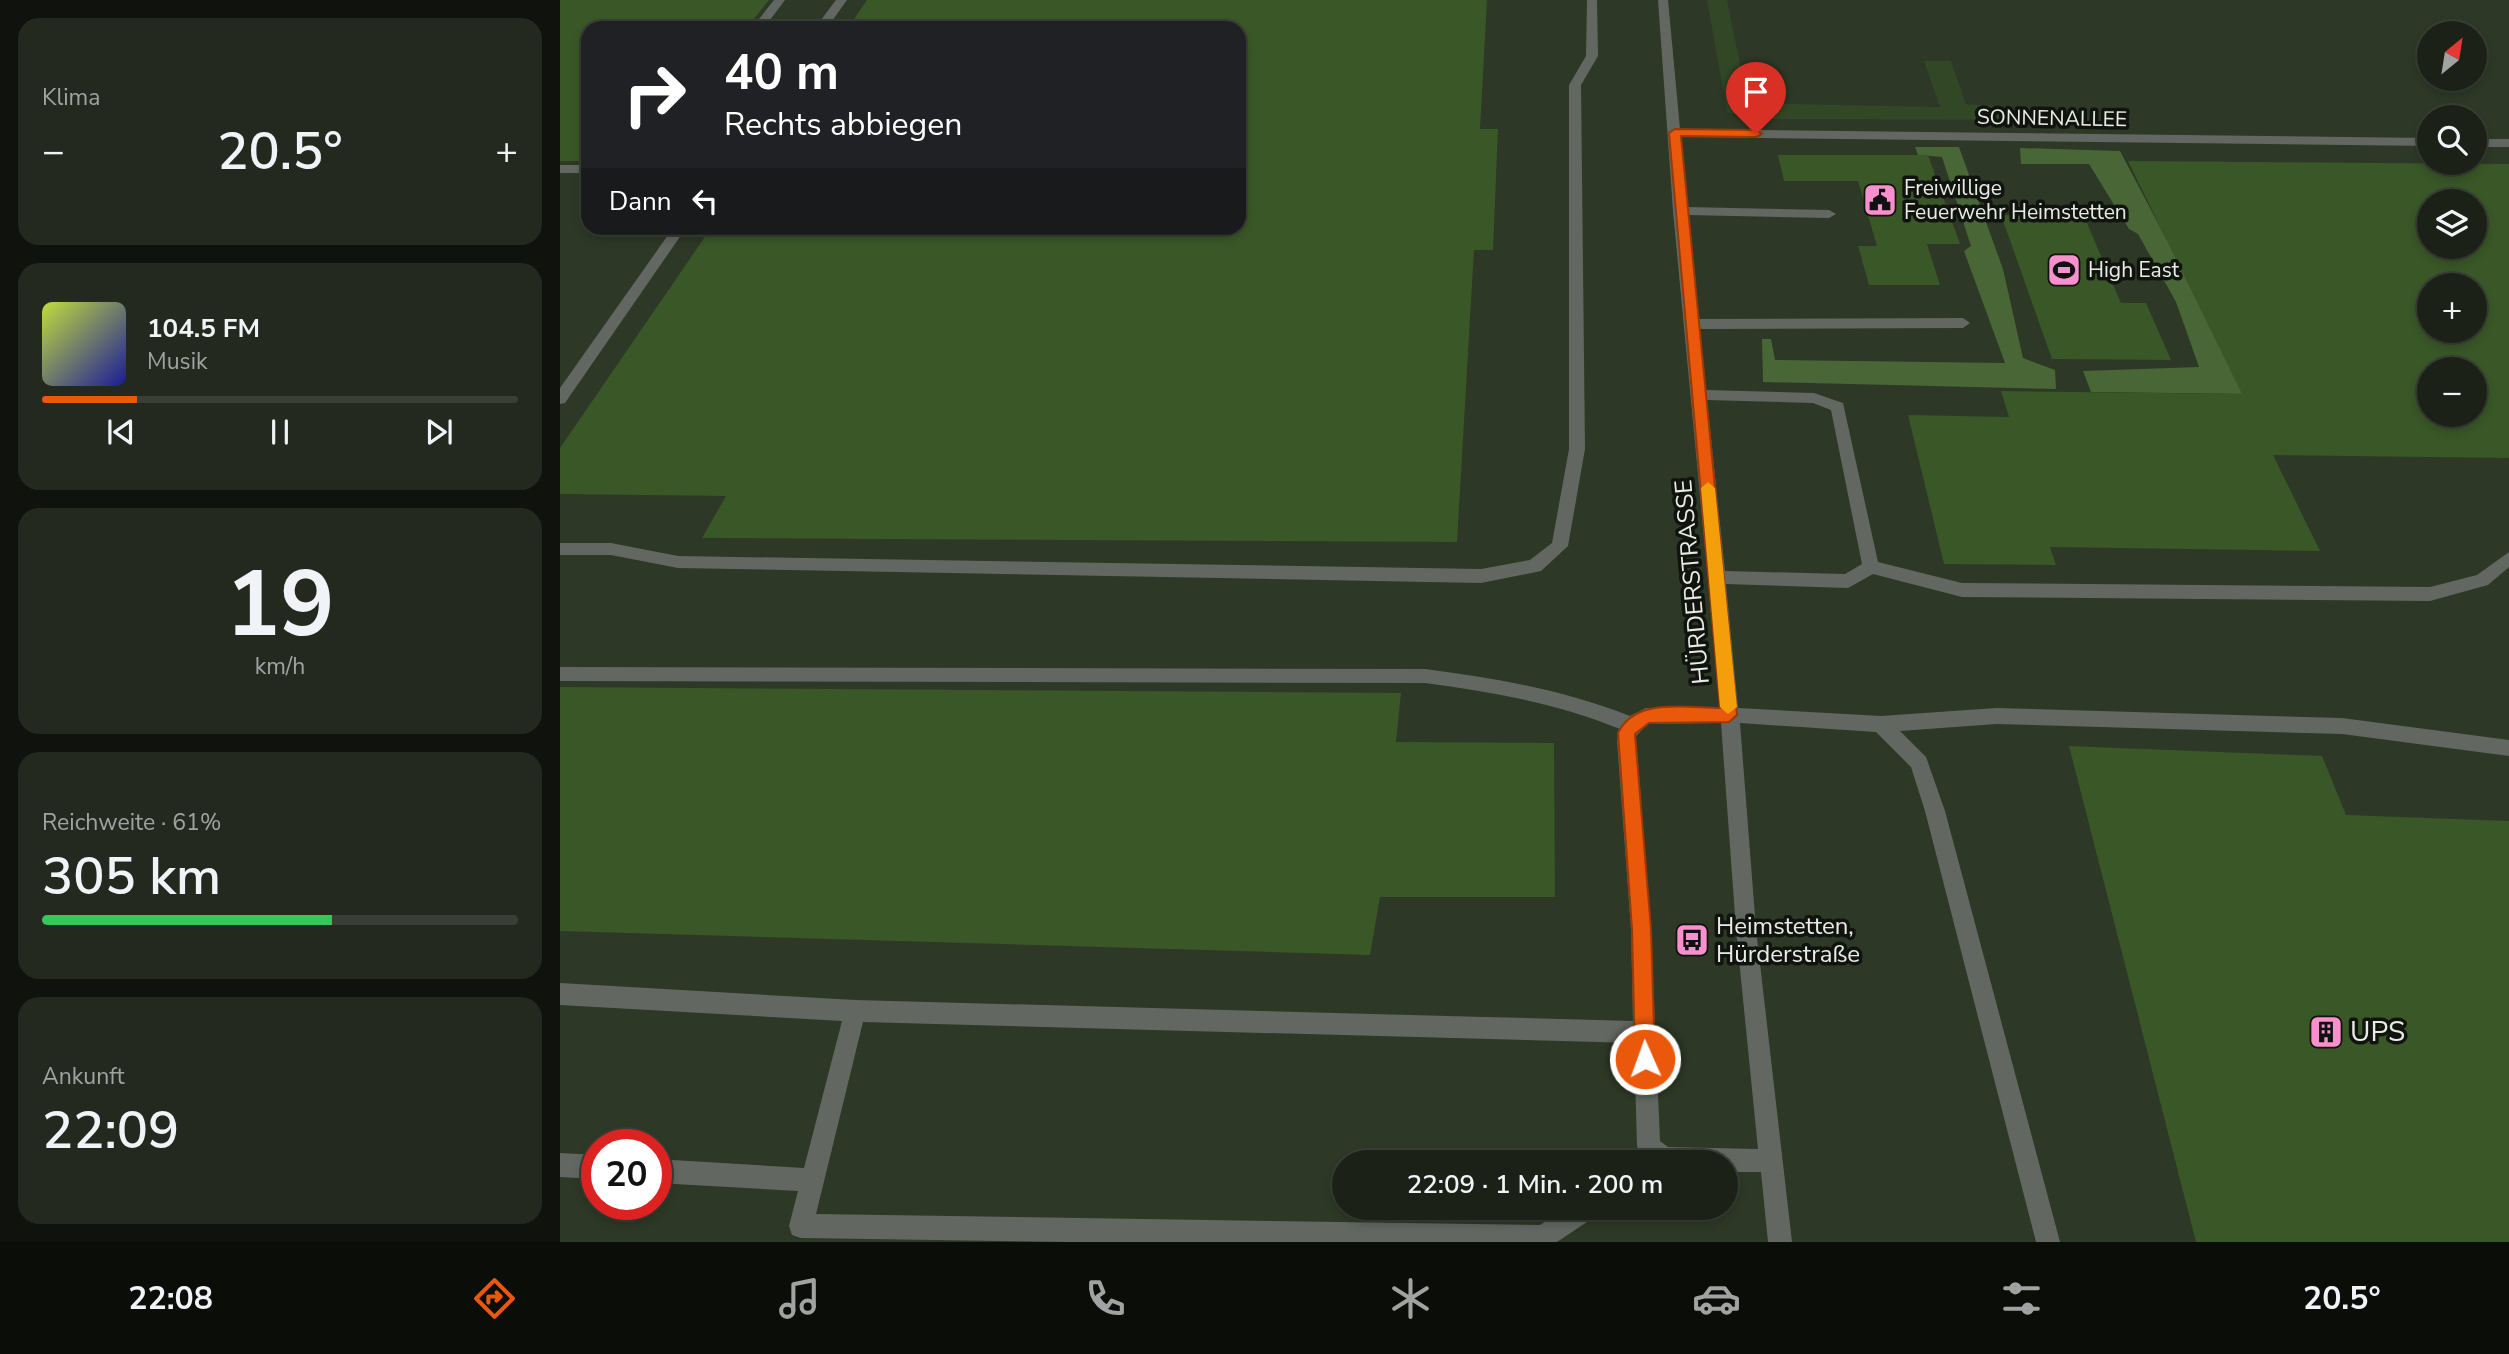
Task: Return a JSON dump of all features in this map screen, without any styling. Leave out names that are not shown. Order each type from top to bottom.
[{"type":"street","points":[[764,21],[780,0]]},
{"type":"street","points":[[826,21],[842,0]]},
{"type":"street","points":[[560,549],[611,550],[678,562],[705,563],[1481,576],[1535,566],[1560,546],[1577,449],[1576,85],[1592,56],[1592,0]]},
{"type":"street","name":"HÜRDERSTRASSE","points":[[1663,0],[1680,211],[1700,395],[1729,715],[1746,929],[1780,1242]]},
{"type":"street","name":"SONNENALLEE","points":[[1675,133],[2417,142]]},
{"type":"street","points":[[2487,143],[2509,143]]},
{"type":"street","points":[[560,169],[581,169]]},
{"type":"street","points":[[1680,211],[1829,215]]},
{"type":"street","points":[[560,400],[674,235]]},
{"type":"street","points":[[1692,324],[1963,323]]},
{"type":"street","points":[[1700,395],[1814,398],[1838,407],[1871,566]]},
{"type":"street","points":[[1716,577],[1847,581],[1871,566],[1962,590],[2430,594],[2482,580],[2509,558]]},
{"type":"street","points":[[560,674],[1426,676],[1509,687],[1590,707],[1631,725]]},
{"type":"street","points":[[1652,1150],[1648,1139],[1641,929],[1626,741],[1631,725],[1646,716],[1729,715],[1881,724],[1996,716],[2342,726],[2509,748]]},
{"type":"street","points":[[1881,724],[1919,763],[1935,811],[2048,1242]]},
{"type":"street","points":[[560,994],[855,1011],[1644,1032]]},
{"type":"street","points":[[855,1011],[801,1226],[1543,1237],[1569,1220]]},
{"type":"street","points":[[1738,1161],[1773,1161]]},
{"type":"street","points":[[560,1165],[581,1166]]},
{"type":"street","points":[[672,1172],[812,1180]]},
{"type":"shaded area","points":[[560,0],[2509,0],[2509,1242],[560,1242]]},
{"type":"green space","points":[[1707,0],[1727,0],[1748,103],[1940,107],[1924,61],[1951,61],[1966,104],[2010,107],[2015,120],[1752,119],[1727,112]]},
{"type":"green space","points":[[1915,147],[1959,147],[2003,269],[2023,358],[2055,370],[2056,389],[1763,382],[1762,339],[1771,339],[1775,360],[2005,363],[1964,251],[1971,246],[1942,157],[1918,155]]},
{"type":"green space","points":[[2020,148],[2120,151],[2248,394],[2091,392],[2083,371],[2199,367],[2176,302],[2138,234],[2129,229],[2089,164],[2021,164]]},
{"type":"building","points":[[560,0],[769,0],[752,21],[581,21],[581,161],[560,161]]},
{"type":"building","points":[[867,0],[1487,0],[1480,129],[1498,129],[1493,250],[1474,250],[1457,542],[702,538],[726,496],[560,494],[560,448],[706,235],[1246,235],[1246,21],[853,21]]},
{"type":"building","points":[[1778,155],[1928,155],[1960,244],[1927,244],[1940,285],[1869,285],[1858,246],[1877,246],[1858,181],[1784,181]]},
{"type":"building","points":[[2128,161],[2417,163],[2417,175],[2487,175],[2487,164],[2509,164],[2509,458],[2273,455],[2320,551],[2050,547],[2056,565],[1944,564],[1908,415],[2009,417],[2001,391],[2242,394]]},
{"type":"building","name":"High East","points":[[2001,215],[2084,216],[2121,303],[2146,303],[2171,360],[2052,359]]},
{"type":"building","points":[[560,687],[1401,693],[1396,742],[1554,743],[1555,897],[1380,897],[1370,955],[560,931]]},
{"type":"building","name":"UPS","points":[[2069,746],[2322,756],[2346,815],[2509,821],[2509,1242],[2196,1242]]},
{"type":"slow traffic","points":[[1708,488],[1728,707]]},
{"type":"place","name":"Freiwillige Feuerwehr Heimstetten","points":[[1880,200]]},
{"type":"place","name":"High East","points":[[2064,270]]},
{"type":"place","name":"Heimstetten, Hürderstraße","points":[[1692,940]]},
{"type":"place","name":"UPS","points":[[2326,1032]]},
{"type":"route","points":[[1645,1059],[1641,929],[1626,733],[1631,725],[1646,716],[1729,715],[1700,395],[1680,211],[1675,133],[1756,134]]}]
